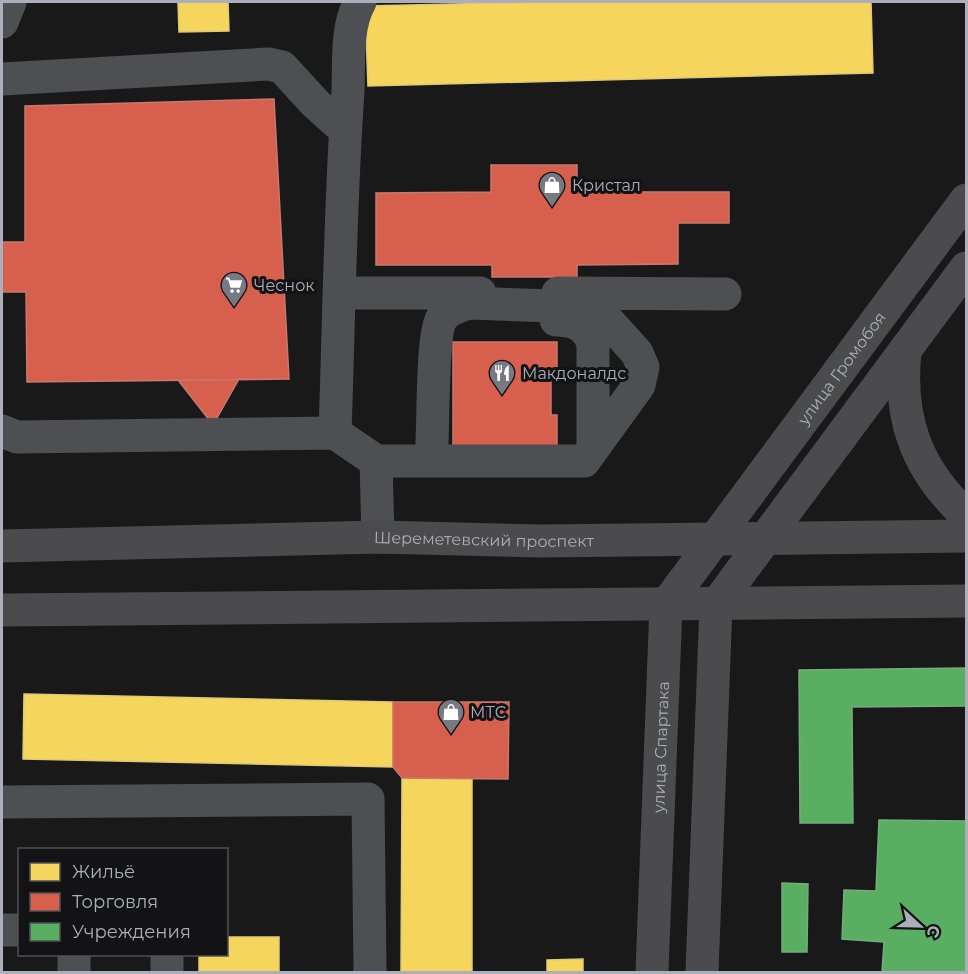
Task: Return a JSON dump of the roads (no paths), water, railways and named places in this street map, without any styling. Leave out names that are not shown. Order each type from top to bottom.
[{"type":"main road","name":"улица Громобоя","points":[[716,539],[966,200]]},
{"type":"main road","points":[[702,972],[716,605],[768,538],[966,268]]},
{"type":"main road","points":[[905,351],[901,384],[904,413],[923,462],[946,496],[966,515]]},
{"type":"main road","name":"Шереметевский проспект","points":[[2,546],[378,537],[541,541],[966,536]]},
{"type":"main road","points":[[666,605],[716,539]]},
{"type":"main road","points":[[2,610],[966,601]]},
{"type":"main road","name":"улица Спартака","points":[[652,972],[666,605]]},
{"type":"lane","points":[[2,22],[10,2]]},
{"type":"lane","points":[[335,434],[345,130],[356,4]]},
{"type":"lane","points":[[2,79],[268,64],[282,67],[315,103],[345,130]]},
{"type":"lane","points":[[340,292],[724,294]]},
{"type":"lane","points":[[2,432],[16,436],[335,434],[375,461],[584,461],[639,385],[643,367],[637,353],[609,322],[580,307],[469,303],[454,307],[441,319],[435,336],[433,460]]},
{"type":"lane","points":[[433,460],[450,434],[449,341],[458,327],[468,320],[561,320],[575,322],[588,330],[593,343],[593,448]]},
{"type":"lane","points":[[375,461],[378,537]]},
{"type":"lane","points":[[2,802],[368,799],[370,972]]},
{"type":"lane","points":[[2,930],[18,930]]},
{"type":"lane","points":[[74,956],[74,972]]},
{"type":"lane","points":[[167,956],[167,972]]},
{"type":"place","name":"Кристал","points":[[552,208]]},
{"type":"place","name":"Чеснок","points":[[234,308]]},
{"type":"place","name":"Макдоналдс","points":[[502,396]]},
{"type":"place","name":"МТС","points":[[451,735]]}]
